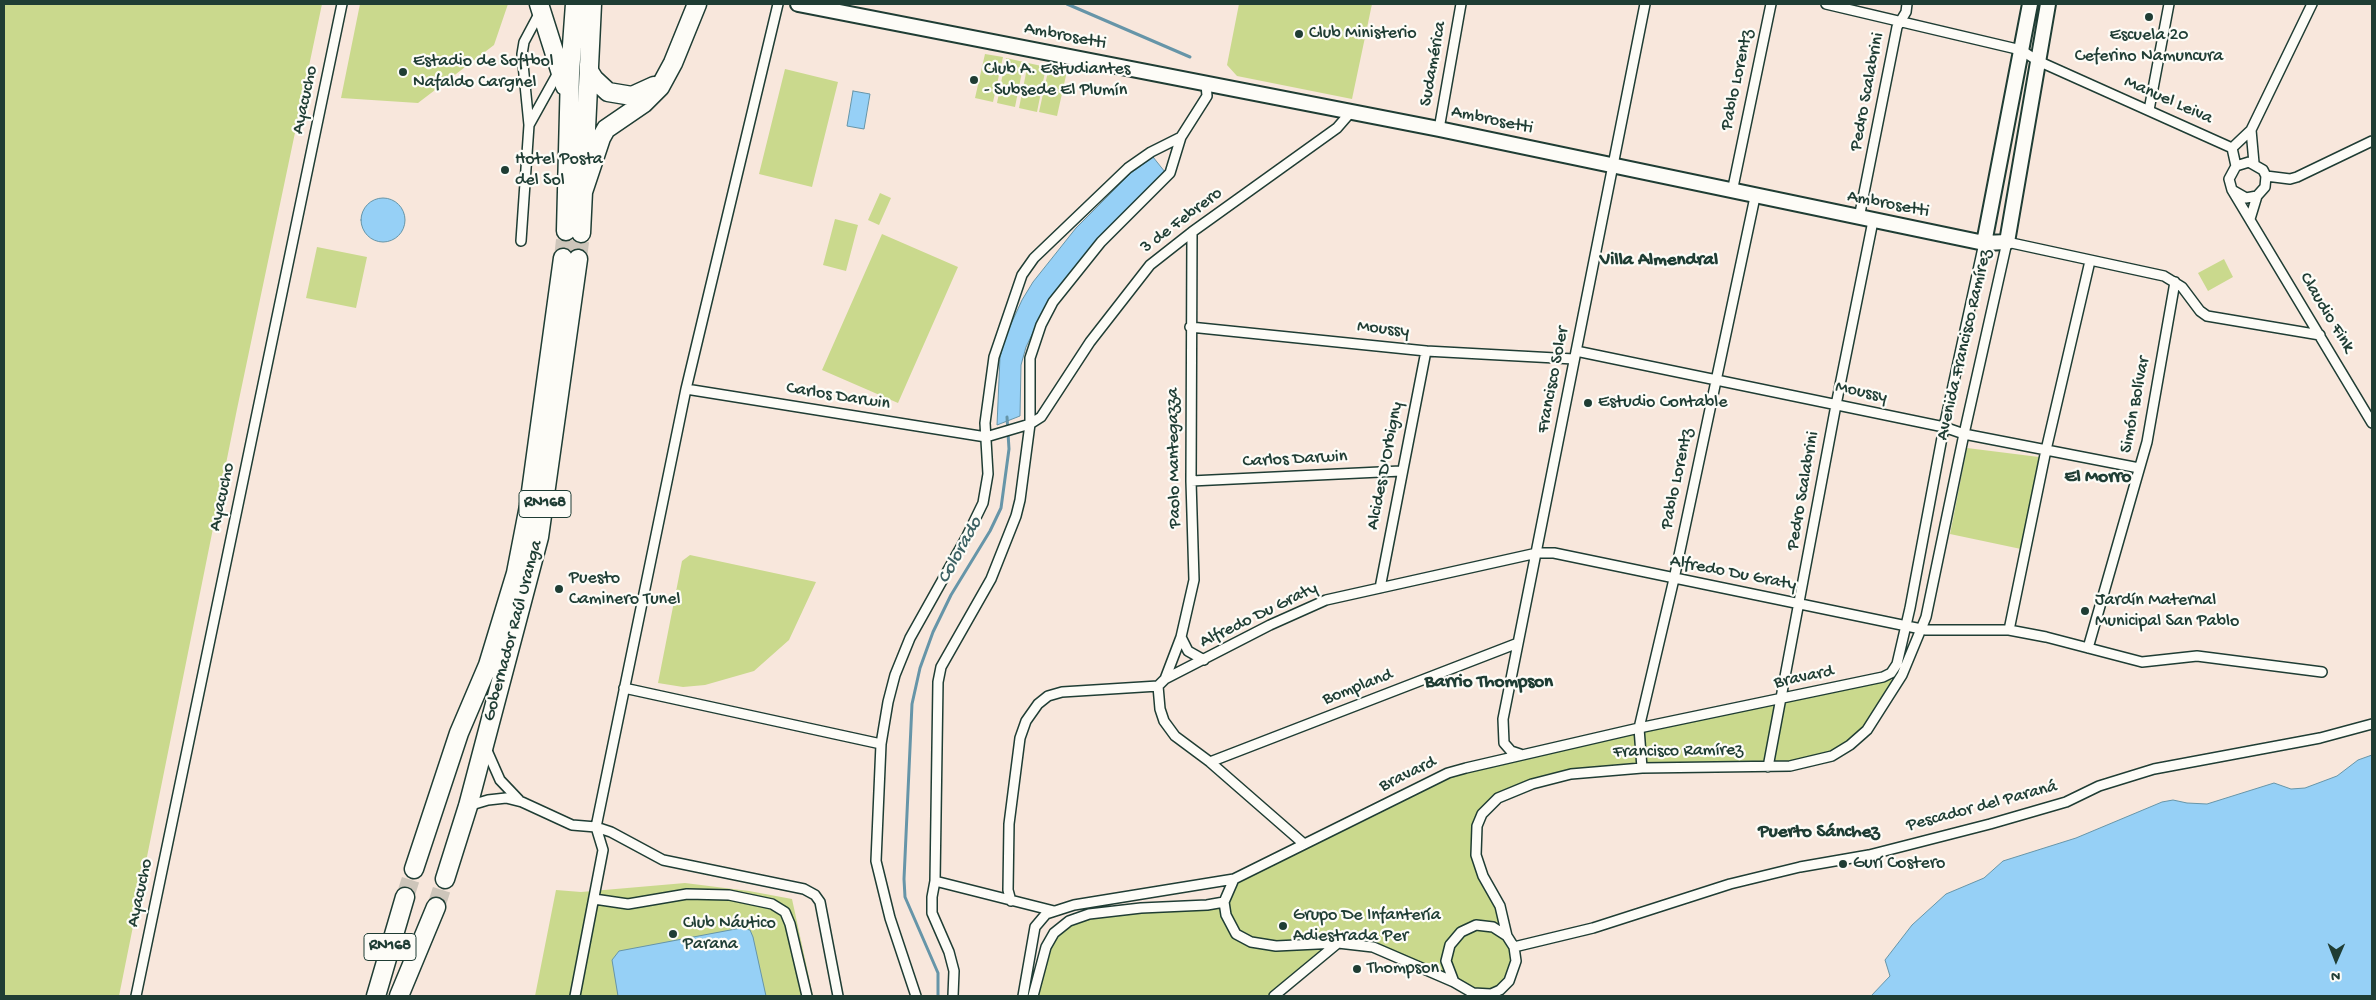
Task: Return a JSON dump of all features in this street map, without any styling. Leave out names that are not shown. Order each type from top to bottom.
[{"type":"highway","points":[[575,4],[580,47],[582,195]]},
{"type":"highway","points":[[592,4],[580,47],[569,100],[573,232],[582,195],[606,128],[654,95],[667,74],[697,4]]},
{"type":"highway","points":[[540,7],[569,100]]},
{"type":"highway","points":[[580,47],[589,71],[608,92],[632,96],[644,92],[667,74]]},
{"type":"highway","name":"Gobernador Raúl Uranga","points":[[414,869],[459,732],[488,665],[516,573],[530,506],[571,258],[539,537],[468,806],[445,879]]},
{"type":"highway","name":"RN168","points":[[376,996],[404,897]]},
{"type":"highway","name":"RN168","points":[[399,996],[436,907]]},
{"type":"street","name":"Ayacucho","points":[[136,996],[342,4]]},
{"type":"street","points":[[575,996],[603,850],[596,827],[624,688],[686,389],[778,4]]},
{"type":"street","name":"Ambrosetti","points":[[798,4],[1439,129],[1755,197],[1984,243],[2007,242],[2164,276],[2175,282]]},
{"type":"street","name":"Sudamérica","points":[[1439,129],[1461,4]]},
{"type":"street","name":"Francisco Soler","points":[[1520,754],[1507,748],[1502,735],[1503,719],[1645,4]]},
{"type":"street","name":"Pablo Lorentz","points":[[1732,192],[1771,4]]},
{"type":"street","points":[[1826,4],[1901,20],[2022,50]]},
{"type":"street","name":"Pedro Scalabrini","points":[[1859,218],[1897,27],[1908,4]]},
{"type":"street","name":"Avenida Francisco Ramírez","points":[[1883,677],[1894,670],[1906,626],[1944,427],[1984,243],[2030,4]]},
{"type":"street","name":"Avenida Francisco Ramírez","points":[[1894,688],[1904,671],[1922,630],[1930,603],[1964,434],[2007,242],[2048,4]]},
{"type":"street","points":[[2149,110],[2169,4]]},
{"type":"street","points":[[2236,166],[2232,148],[2251,130],[2312,4]]},
{"type":"street","points":[[521,241],[529,125],[522,54],[524,42],[540,7]]},
{"type":"street","points":[[529,125],[560,69],[580,47]]},
{"type":"street","name":"Manuel Leiva","points":[[2022,50],[2038,61],[2232,148]]},
{"type":"street","points":[[953,996],[954,971],[949,952],[932,913],[935,882],[938,682],[941,667],[991,579],[1016,516],[1020,500],[1030,358],[1033,344],[1053,302],[1101,242],[1170,173],[1181,137],[1206,96],[1206,84]]},
{"type":"street","name":"3 de Febrero","points":[[1025,426],[1040,417],[1090,342],[1150,265],[1192,232],[1338,128],[1350,112]]},
{"type":"street","points":[[2251,130],[2254,163]]},
{"type":"street","points":[[916,996],[890,918],[876,861],[880,744],[888,702],[910,638],[966,538],[983,503],[988,474],[990,436],[985,422],[994,357],[1010,304],[1026,267],[1128,168],[1151,152],[1181,137]]},
{"type":"street","points":[[2266,176],[2290,179],[2297,177],[2372,141]]},
{"type":"street","points":[[2250,219],[2257,196],[2265,187],[2266,176],[2263,170],[2254,163],[2244,162],[2236,166],[2230,174],[2232,190],[2240,197],[2257,196]]},
{"type":"street","name":"Claudio Fink","points":[[2232,190],[2372,424]]},
{"type":"street","name":"Pablo Lorentz","points":[[1642,768],[1639,728],[1674,579],[1755,197]]},
{"type":"street","name":"Pedro Scalabrini","points":[[1768,767],[1836,405],[1873,221]]},
{"type":"street","name":"Paolo Mantegazza","points":[[1165,679],[1181,637],[1194,580],[1190,327],[1192,232]]},
{"type":"street","points":[[2009,630],[2046,450],[2090,261]]},
{"type":"street","points":[[2175,282],[2200,312],[2207,316],[2320,335]]},
{"type":"street","name":"Simón Bolívar","points":[[2088,648],[2147,442],[2175,282]]},
{"type":"street","name":"Moussy","points":[[1190,327],[1426,351],[1575,355],[1715,380],[1944,427],[1964,434],[2139,468]]},
{"type":"street","name":"Alcides D'Orbigny","points":[[1380,588],[1401,471],[1426,351]]},
{"type":"street","name":"Carlos Darwin","points":[[686,389],[990,436]]},
{"type":"street","points":[[990,436],[1025,426]]},
{"type":"street","name":"Carlos Darwin","points":[[1191,481],[1401,471]]},
{"type":"street","name":"Alfredo Du Graty","points":[[1158,686],[1165,679],[1305,608],[1326,600],[1537,553],[1554,553],[1922,630],[2009,630],[2142,662],[2197,656],[2322,672]]},
{"type":"street","points":[[1181,637],[1188,652],[1204,660]]},
{"type":"street","name":"Bompland","points":[[1210,762],[1518,643]]},
{"type":"street","name":"Bravard","points":[[1023,996],[1034,927],[1041,917],[1054,911],[1074,905],[1234,879],[1448,773],[1520,754],[1883,677]]},
{"type":"street","points":[[1011,901],[1008,890],[1009,824],[1020,738],[1026,721],[1038,704],[1048,696],[1062,692],[1158,686],[1160,709],[1164,721],[1175,736],[1210,762],[1304,844]]},
{"type":"street","points":[[624,688],[880,744]]},
{"type":"street","name":"Francisco Ramírez","points":[[1507,936],[1500,906],[1483,876],[1476,855],[1477,826],[1482,814],[1498,798],[1552,778],[1598,771],[1642,768],[1768,767],[1813,762],[1832,756],[1844,749],[1867,730],[1894,688]]},
{"type":"street","name":"Pescador del Paraná","points":[[1514,947],[1594,928],[1730,884],[1800,866],[1869,855],[1990,824],[2066,802],[2099,786],[2154,769],[2320,738],[2372,724]]},
{"type":"street","points":[[483,744],[500,780],[522,802]]},
{"type":"street","points":[[468,806],[488,800],[506,798],[522,802],[572,825],[596,827],[663,860],[804,889],[815,895],[820,902],[838,996]]},
{"type":"street","points":[[1234,879],[1224,902],[1226,915],[1236,934],[1251,942],[1276,946],[1338,943],[1373,947],[1454,982],[1474,995],[1491,994],[1500,990],[1510,981]]},
{"type":"street","points":[[935,882],[1054,911]]},
{"type":"street","points":[[594,899],[628,904],[686,894],[729,895],[772,904],[785,912],[790,924],[807,996]]},
{"type":"street","points":[[1033,996],[1046,947],[1054,933],[1069,921],[1089,914],[1224,902]]},
{"type":"street","points":[[1454,982],[1446,961],[1450,945],[1461,932],[1476,925],[1493,927],[1507,936],[1514,947],[1516,961],[1506,996]]},
{"type":"street","points":[[1274,996],[1338,943]]},
{"type":"green space","points":[[4,4],[322,4],[237,409],[119,996],[4,996]]},
{"type":"green space","name":"Estadio de Softbol Nafaldo Cargnel","points":[[360,4],[508,4],[494,45],[418,103],[341,98]]},
{"type":"green space","name":"Club Ministerio","points":[[1239,4],[1372,4],[1352,99],[1237,76],[1227,65]]},
{"type":"green space","points":[[985,54],[1003,57],[993,102],[975,98]]},
{"type":"green space","points":[[1006,58],[1024,62],[1015,107],[997,103]]},
{"type":"green space","points":[[1028,63],[1046,67],[1037,112],[1019,108]]},
{"type":"green space","points":[[1049,67],[1067,71],[1057,116],[1039,112]]},
{"type":"green space","points":[[785,69],[838,82],[812,187],[759,174]]},
{"type":"green space","points":[[880,193],[891,198],[879,225],[868,220]]},
{"type":"green space","points":[[835,219],[858,225],[846,271],[823,265]]},
{"type":"green space","points":[[882,234],[958,267],[898,403],[822,370]]},
{"type":"green space","points":[[317,247],[367,257],[356,308],[306,298]]},
{"type":"green space","points":[[2224,259],[2233,277],[2208,291],[2198,273]]},
{"type":"green space","points":[[1967,448],[2039,457],[2021,549],[1950,534]]},
{"type":"green space","points":[[690,555],[816,582],[789,640],[754,671],[705,685],[683,687],[658,683],[682,561]]},
{"type":"green space","points":[[1883,677],[1892,680],[1894,688],[1867,730],[1813,763],[1598,771],[1512,791],[1482,814],[1476,855],[1514,947],[1509,981],[1481,995],[1373,947],[1338,943],[1274,996],[1033,996],[1054,933],[1089,914],[1224,902],[1234,879],[1448,773]]},
{"type":"green space","name":"Club Náutico Parana","points":[[685,883],[749,891],[792,899],[813,996],[535,996],[556,890],[581,892]]},
{"type":"water","points":[[853,91],[870,94],[864,129],[847,126]]},
{"type":"water","points":[[1153,157],[1165,172],[1097,239],[1049,299],[1026,347],[1021,365],[1020,416],[997,425],[1000,357],[1006,335],[1022,300],[1033,282],[1076,228],[1131,173]]},
{"type":"water","points":[[383,198],[395,202],[401,208],[405,220],[401,232],[395,238],[383,242],[371,238],[365,232],[361,220],[365,208],[371,202]]},
{"type":"water","points":[[2372,755],[2372,996],[1871,996],[1890,976],[1885,960],[1912,925],[1946,894],[1984,878],[2003,861],[2076,838],[2162,802],[2173,800],[2207,804],[2274,783],[2291,789],[2305,788],[2337,776],[2358,760]]},
{"type":"water","points":[[741,928],[750,930],[753,937],[766,996],[618,996],[612,960],[619,951]]},
{"type":"waterway","name":"Colorado","points":[[1067,4],[1190,57]]},
{"type":"waterway","name":"Colorado","points":[[938,996],[938,973],[905,897],[904,879],[912,704],[920,668],[933,632],[951,595],[990,531],[1001,508],[1009,449],[1007,417]]},
{"type":"tunnel","points":[[563,258],[566,231]]},
{"type":"tunnel","points":[[578,259],[581,233]]},
{"type":"tunnel","points":[[405,897],[414,869]]},
{"type":"tunnel","points":[[436,907],[445,879]]},
{"type":"place","name":"Escuela 20 Ceferino Namuncura","points":[[2149,17]]},
{"type":"place","name":"Club Ministerio","points":[[1299,34]]},
{"type":"place","name":"Estadio de Softbol Nafaldo Cargnel","points":[[403,72]]},
{"type":"place","name":"Club A. Estudiantes - Subsede El Plumín","points":[[974,80]]},
{"type":"place","name":"Hotel Posta del Sol","points":[[505,170]]},
{"type":"place","name":"Estudio Contable","points":[[1588,403]]},
{"type":"place","name":"Puesto Caminero Tunel","points":[[559,589]]},
{"type":"place","name":"Jardín Maternal Municipal San Pablo","points":[[2085,611]]},
{"type":"place","name":"Gurí Costero","points":[[1843,864]]},
{"type":"place","name":"Grupo De Infantería Adiestrada Per","points":[[1283,926]]},
{"type":"place","name":"Club Náutico Parana","points":[[673,934]]},
{"type":"place","name":"Thompson","points":[[1357,969]]},
{"type":"district","name":"Villa Almendral","points":[[1659,261]]},
{"type":"district","name":"El Morro","points":[[2098,478]]},
{"type":"district","name":"Barrio Thompson","points":[[1489,683]]},
{"type":"district","name":"Puerto Sánchez","points":[[1819,833]]}]
